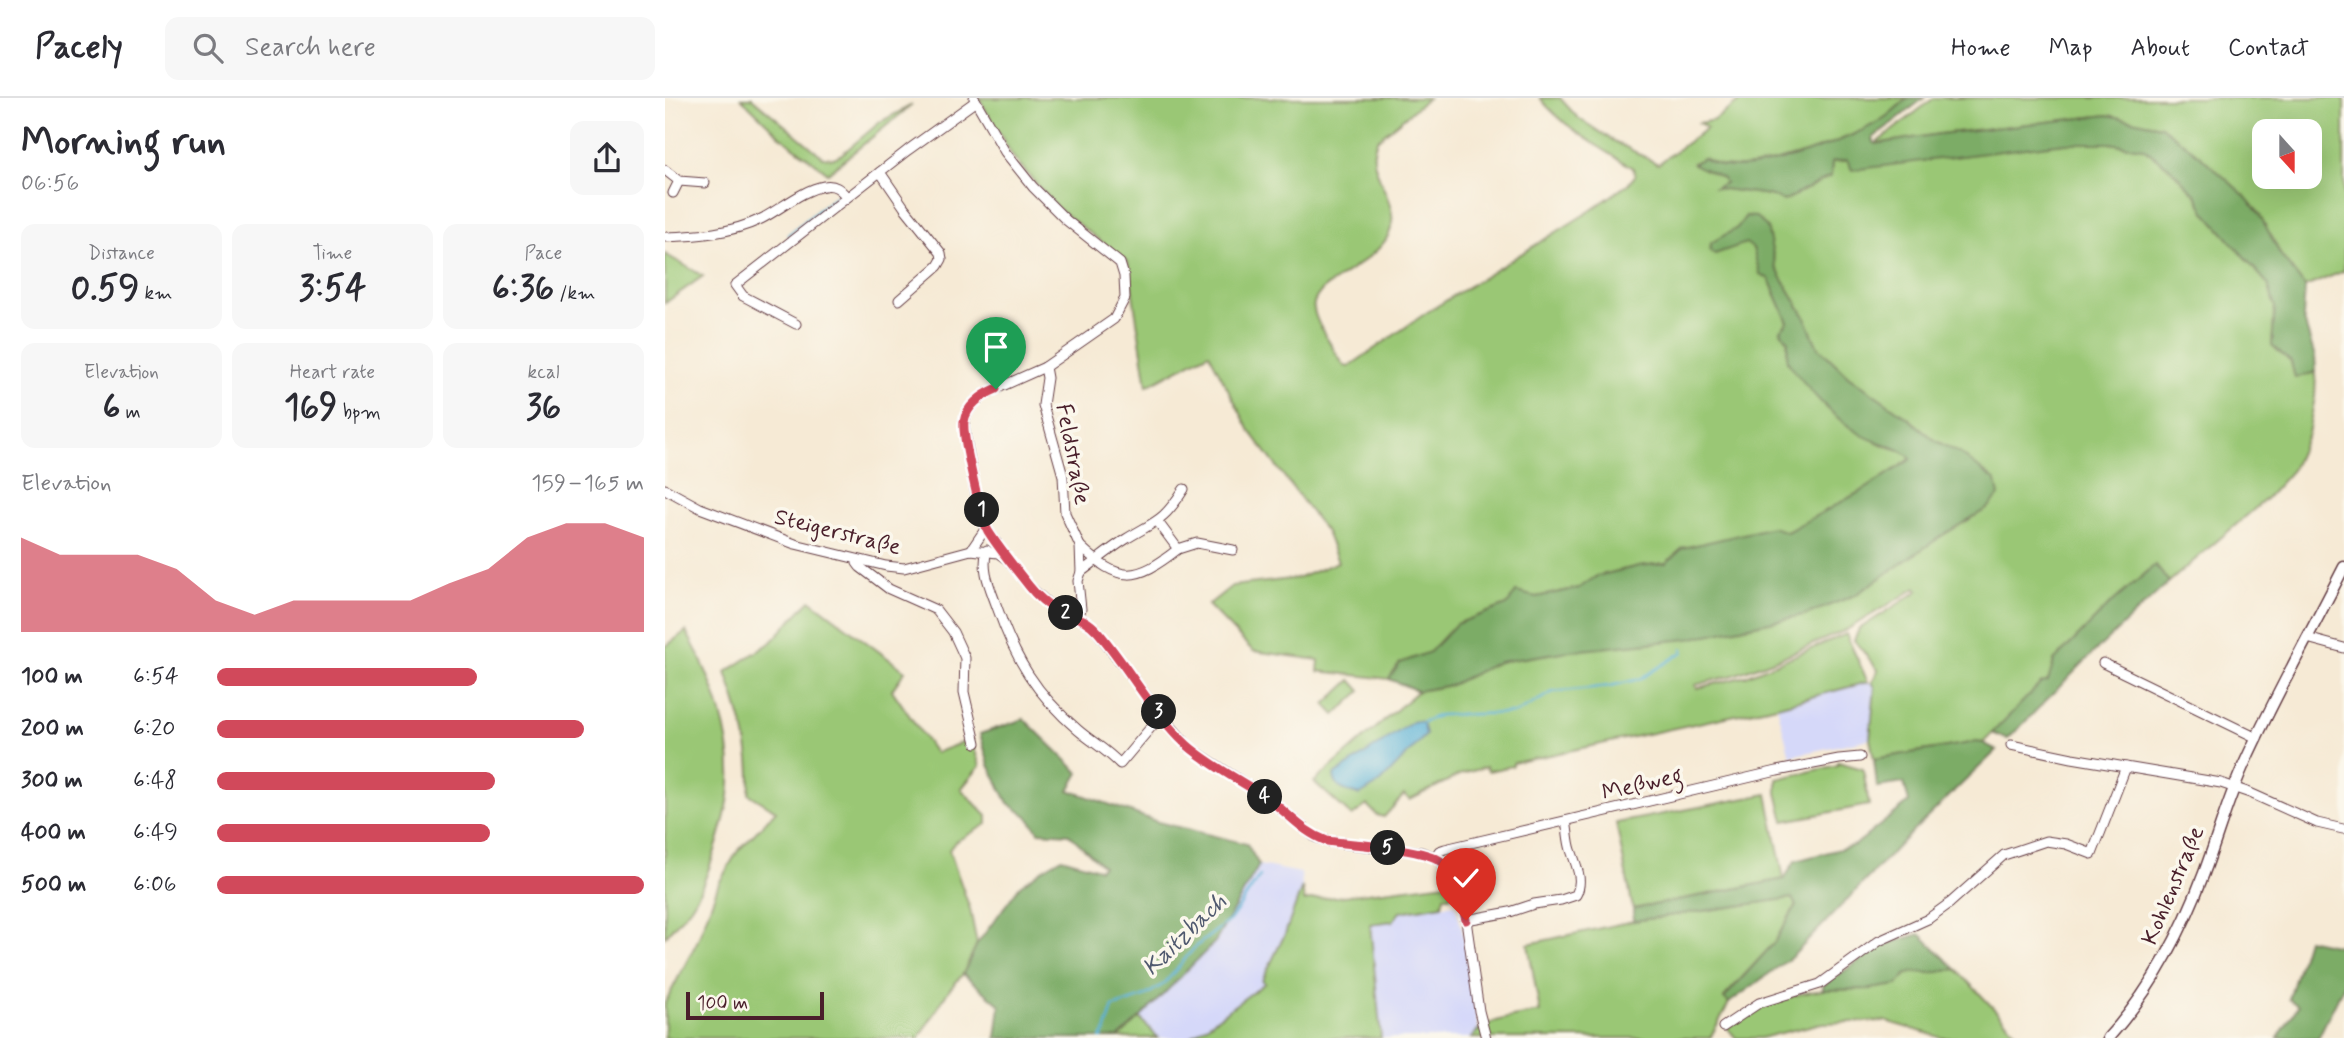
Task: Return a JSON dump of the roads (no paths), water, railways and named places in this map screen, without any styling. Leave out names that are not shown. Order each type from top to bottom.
[{"type":"street","points":[[796,324],[743,296],[735,285],[975,99],[1005,152],[1033,187],[1066,220],[1120,263],[1124,276],[1125,298],[1114,319],[1045,367],[989,392],[976,401],[964,421],[976,495],[986,528],[1007,559]]},
{"type":"street","points":[[665,170],[679,181],[690,184],[705,183]]},
{"type":"street","points":[[880,172],[941,253],[942,259],[938,266],[899,299]]},
{"type":"street","points":[[673,193],[679,181]]},
{"type":"street","points":[[665,237],[709,233],[759,220],[813,189],[824,186],[837,187],[847,197]]},
{"type":"street","name":"Feldstraße","points":[[1045,367],[1047,378],[1043,405],[1063,476],[1065,513],[1080,546],[1096,562]]},
{"type":"street","name":"Steigerstraße","points":[[665,489],[699,508],[796,544],[905,568],[971,550],[998,552],[1054,609],[1079,616],[1096,629],[1163,718],[1189,747],[1271,802],[1315,837],[1436,856]]},
{"type":"street","points":[[1081,572],[1125,540],[1158,522],[1171,509],[1184,489]]},
{"type":"street","points":[[1158,522],[1178,549]]},
{"type":"street","points":[[971,550],[986,528]]},
{"type":"street","points":[[1096,562],[1117,573],[1133,574],[1145,572],[1178,549],[1197,543],[1233,550]]},
{"type":"street","name":"Feldstraße","points":[[1079,616],[1080,546]]},
{"type":"street","points":[[988,550],[984,572],[1012,647],[1037,689],[1052,706],[1120,764],[1152,726],[1163,718]]},
{"type":"street","points":[[858,559],[860,567],[889,589],[936,610],[953,632],[965,658],[964,692],[977,743]]},
{"type":"street","name":"Kohlenstraße","points":[[2108,1038],[2134,1007],[2176,936],[2203,876],[2234,788],[2344,567]]},
{"type":"street","points":[[2308,638],[2344,648]]},
{"type":"street","points":[[2103,663],[2257,738]]},
{"type":"street","points":[[2011,745],[2210,781],[2234,788],[2317,823],[2343,829]]},
{"type":"street","name":"Meßweg","points":[[1436,856],[1439,851],[1445,849],[1777,771],[1860,757]]},
{"type":"street","points":[[1723,1027],[1759,1003],[1820,984],[1879,941],[1928,919],[2004,855],[2046,841],[2066,844],[2092,853],[2126,767]]},
{"type":"street","points":[[1466,920],[1576,895],[1580,878],[1571,851],[1566,821]]},
{"type":"street","points":[[1436,856],[1444,863],[1455,884],[1466,920],[1479,1011],[1486,1038]]},
{"type":"water","points":[[1414,721],[1423,722],[1426,735],[1381,782],[1360,795],[1337,784],[1334,775]]},
{"type":"waterway","points":[[788,235],[836,196]]},
{"type":"waterway","name":"Kaitzbach","points":[[1423,722],[1440,715],[1516,713],[1553,692],[1610,686],[1640,679],[1683,652],[1683,649]]},
{"type":"waterway","name":"Kaitzbach","points":[[1101,1038],[1113,1007],[1143,997],[1164,984],[1195,947],[1230,920],[1260,876]]}]
